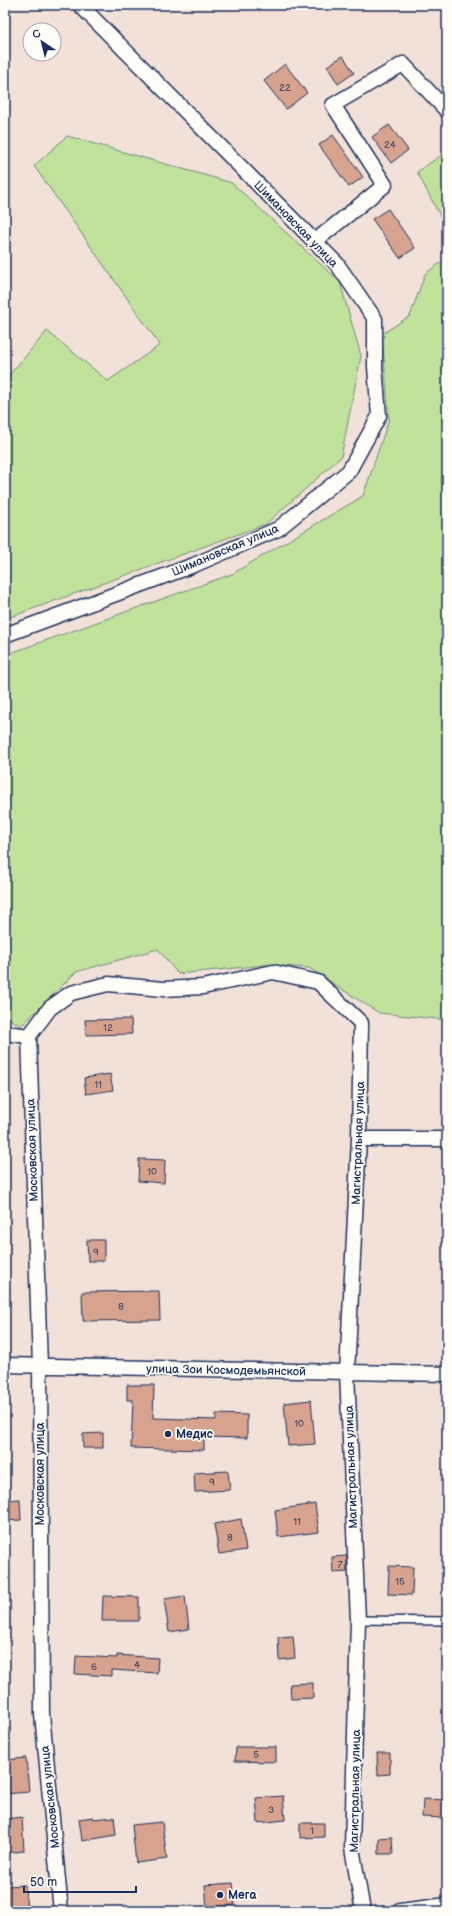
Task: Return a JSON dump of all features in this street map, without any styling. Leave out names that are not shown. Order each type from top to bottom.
[{"type":"street","name":"Шимановская улица","points":[[5,634],[194,565],[278,529],[349,472],[379,416],[375,367],[374,319],[336,264],[80,5]]},
{"type":"street","points":[[314,242],[385,185],[333,105],[403,64],[447,111]]},
{"type":"street","name":"Магистральная улица","points":[[29,1036],[50,1008],[71,992],[108,984],[163,989],[203,987],[273,972],[318,982],[361,1022],[359,1138],[348,1373],[358,1620],[352,1848],[363,1911]]},
{"type":"street","points":[[5,1033],[29,1036]]},
{"type":"street","name":"Московская улица","points":[[29,1036],[40,1366],[42,1714],[61,1911]]},
{"type":"street","points":[[359,1138],[447,1139]]},
{"type":"street","name":"улица Зои Космодемьянской","points":[[5,1365],[447,1374]]},
{"type":"street","points":[[400,1911],[447,1905]]},
{"type":"lane","points":[[358,1620],[447,1621]]},
{"type":"green space","points":[[67,136],[232,183],[340,282],[361,356],[341,457],[266,524],[5,619],[5,380],[47,331],[108,381],[160,345],[34,166]]},
{"type":"green space","points":[[447,151],[447,229],[417,172]]},
{"type":"green space","points":[[447,258],[447,1020],[379,1013],[309,968],[265,965],[178,974],[158,949],[76,972],[21,1026],[5,1016],[5,655],[232,574],[363,496],[389,419],[382,334],[410,316],[425,274]]},
{"type":"building","points":[[343,56],[354,73],[338,84],[327,66]]},
{"type":"building","points":[[285,64],[307,93],[286,109],[264,81]]},
{"type":"building","points":[[389,125],[408,150],[391,163],[372,137]]},
{"type":"building","points":[[333,135],[363,177],[349,187],[319,145]]},
{"type":"building","points":[[388,209],[415,248],[400,258],[372,219]]},
{"type":"building","points":[[131,1019],[132,1034],[86,1035],[85,1020]]},
{"type":"building","points":[[110,1074],[113,1090],[86,1094],[84,1078]]},
{"type":"building","points":[[139,1159],[165,1160],[164,1183],[138,1181]]},
{"type":"building","points":[[87,1240],[104,1240],[104,1261],[88,1261]]},
{"type":"building","points":[[159,1291],[160,1320],[83,1321],[82,1292]]},
{"type":"building","points":[[127,1385],[154,1385],[153,1418],[216,1420],[216,1414],[247,1415],[247,1438],[204,1437],[204,1450],[131,1448],[133,1400],[127,1400]]},
{"type":"building","points":[[311,1400],[315,1444],[288,1446],[284,1403]]},
{"type":"building","points":[[103,1433],[103,1448],[83,1448],[83,1434]]},
{"type":"building","points":[[228,1471],[230,1490],[195,1492],[194,1473]]},
{"type":"building","points":[[20,1499],[21,1520],[5,1521],[5,1500]]},
{"type":"building","points":[[315,1504],[319,1532],[278,1537],[275,1510]]},
{"type":"building","points":[[241,1519],[246,1550],[219,1554],[214,1524]]},
{"type":"building","points":[[347,1556],[347,1572],[333,1573],[332,1557]]},
{"type":"building","points":[[389,1566],[413,1567],[412,1595],[388,1594]]},
{"type":"building","points":[[103,1596],[139,1597],[139,1621],[102,1621]]},
{"type":"building","points":[[185,1596],[189,1629],[169,1632],[164,1599]]},
{"type":"building","points":[[293,1636],[295,1658],[279,1660],[278,1637]]},
{"type":"building","points":[[117,1655],[158,1658],[157,1673],[112,1670],[112,1676],[75,1674],[76,1656],[117,1658]]},
{"type":"building","points":[[313,1683],[313,1698],[291,1699],[290,1684]]},
{"type":"building","points":[[236,1747],[276,1747],[276,1762],[235,1761]]},
{"type":"building","points":[[377,1753],[390,1753],[390,1774],[378,1775]]},
{"type":"building","points":[[26,1758],[29,1792],[5,1794],[5,1760]]},
{"type":"building","points":[[283,1796],[285,1820],[258,1823],[256,1798]]},
{"type":"building","points":[[423,1799],[447,1800],[447,1818],[422,1817]]},
{"type":"building","points":[[22,1817],[24,1851],[5,1853],[5,1819]]},
{"type":"building","points":[[93,1817],[93,1819],[114,1817],[116,1835],[82,1841],[79,1819]]},
{"type":"building","points":[[162,1822],[167,1859],[136,1863],[132,1825]]},
{"type":"building","points":[[300,1823],[324,1823],[324,1837],[300,1838]]},
{"type":"building","points":[[392,1837],[393,1854],[379,1854],[379,1838]]},
{"type":"building","name":"Мега","points":[[233,1883],[235,1905],[207,1907],[205,1885]]},
{"type":"building","points":[[25,1885],[27,1911],[5,1911],[5,1886]]},
{"type":"place","name":"Медис","points":[[168,1434]]},
{"type":"place","name":"Мега","points":[[220,1895]]}]
